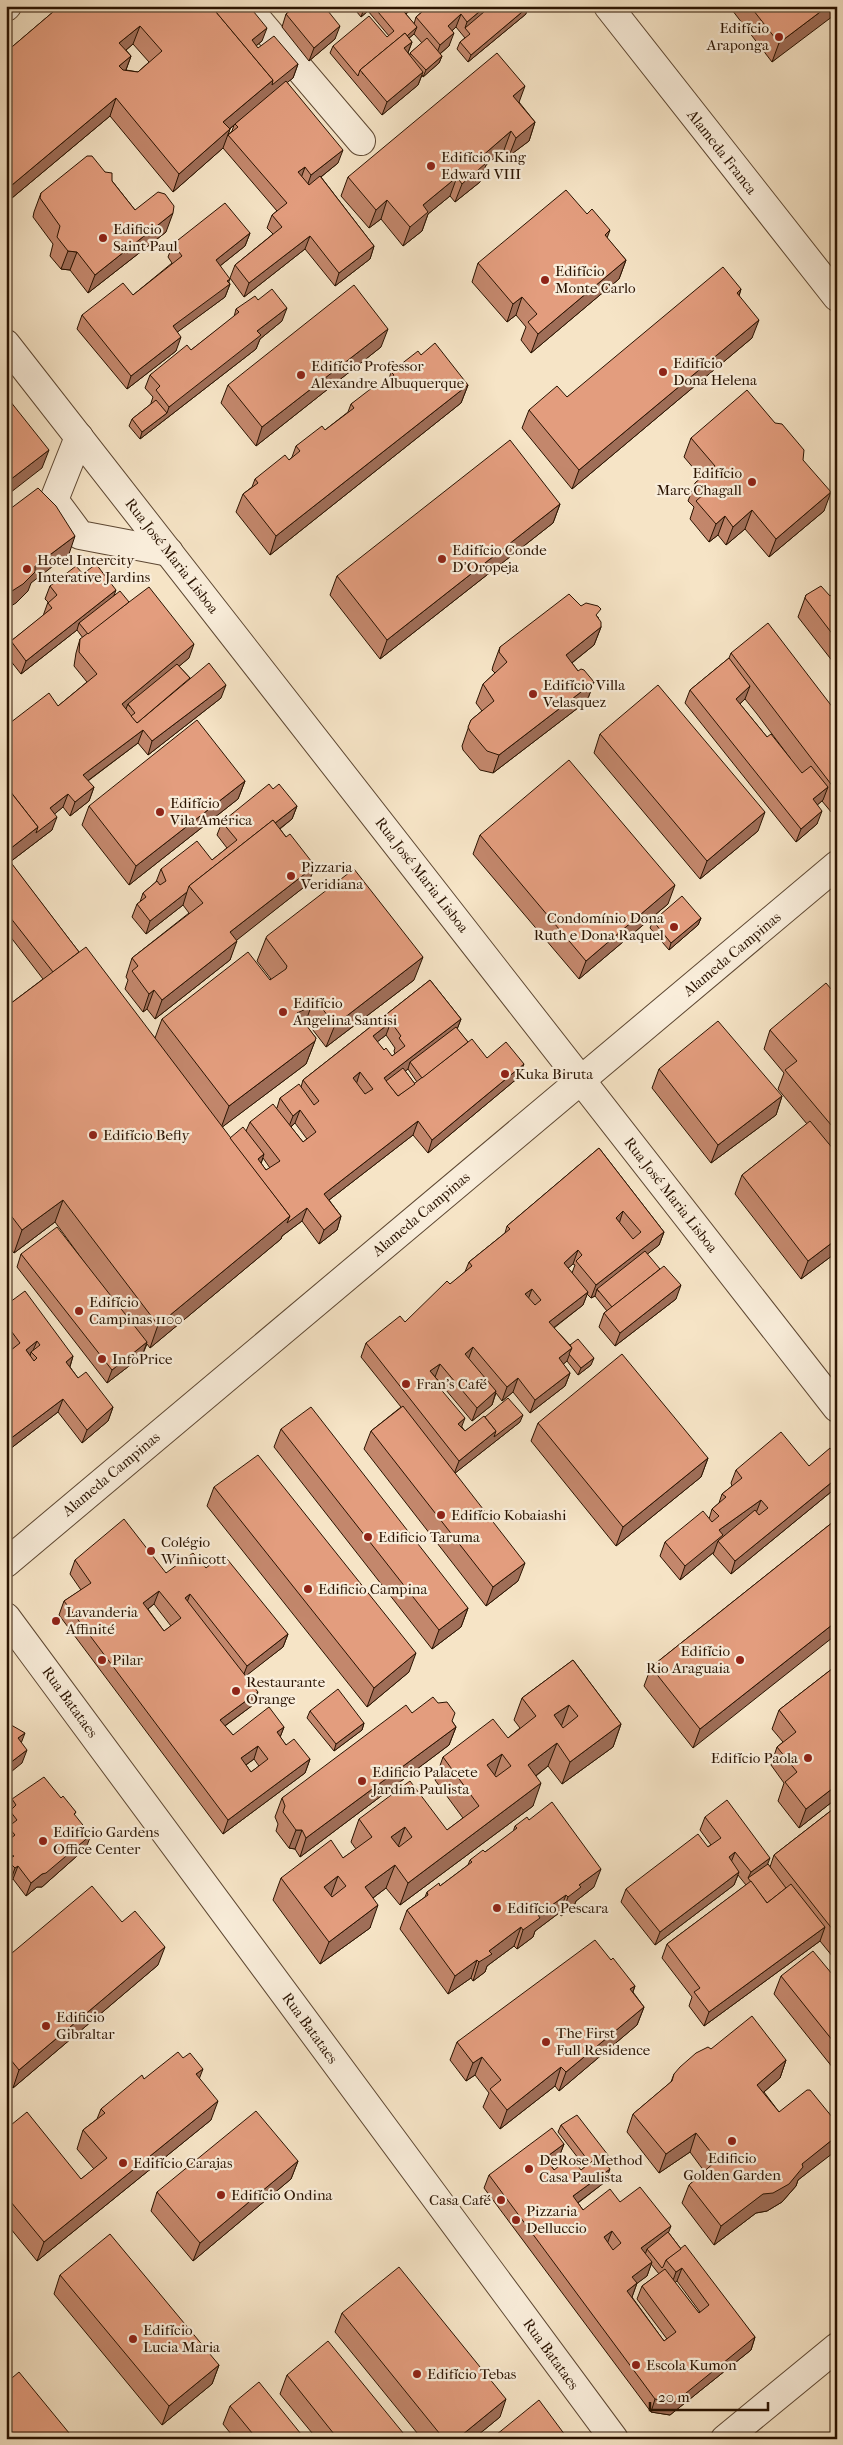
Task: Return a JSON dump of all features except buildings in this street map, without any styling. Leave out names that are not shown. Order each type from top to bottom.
[{"type":"street","points":[[246,6],[360,141]]},
{"type":"street","name":"Alameda Franca","points":[[608,6],[837,297]]},
{"type":"street","name":"Rua José Maria Lisboa","points":[[6,344],[837,1408]]},
{"type":"street","points":[[79,437],[54,500],[80,535],[169,552]]},
{"type":"street","name":"Alameda Campinas","points":[[6,1563],[837,865]]},
{"type":"street","name":"Rua Batataes","points":[[6,1617],[614,2439]]},
{"type":"street","points":[[725,2439],[837,2347]]},
{"type":"place","name":"Edifício Araponga","points":[[779,37]]},
{"type":"place","name":"Edifício King Edward VIII","points":[[431,166]]},
{"type":"place","name":"Edificio Saint Paul","points":[[103,238]]},
{"type":"place","name":"Edifício Monte Carlo","points":[[545,280]]},
{"type":"place","name":"Edifício Dona Helena","points":[[663,372]]},
{"type":"place","name":"Edifício Professor Alexandre Albuquerque","points":[[301,375]]},
{"type":"place","name":"Edifício Marc Chagall","points":[[752,482]]},
{"type":"place","name":"Edifício Conde D'Oropeja","points":[[442,559]]},
{"type":"place","name":"Hotel Intercity Interative Jardins","points":[[27,569]]},
{"type":"place","name":"Edifício Villa Velasquez","points":[[533,694]]},
{"type":"place","name":"Edifício Vila América","points":[[160,812]]},
{"type":"place","name":"Pizzaria Veridiana","points":[[291,876]]},
{"type":"place","name":"Condomínio Dona Ruth e Dona Raquel","points":[[674,927]]},
{"type":"place","name":"Edifício Angelina Santisi","points":[[283,1012]]},
{"type":"place","name":"Kuka Biruta","points":[[505,1074]]},
{"type":"place","name":"Edifício Befly","points":[[93,1135]]},
{"type":"place","name":"Edifício Campinas 1100","points":[[79,1311]]},
{"type":"place","name":"InfoPrice","points":[[102,1359]]},
{"type":"place","name":"Fran's Café","points":[[406,1384]]},
{"type":"place","name":"Edifício Kobaiashi","points":[[441,1515]]},
{"type":"place","name":"Edificio Taruma","points":[[368,1537]]},
{"type":"place","name":"Colégio Winnicott","points":[[151,1551]]},
{"type":"place","name":"Edificio Campina","points":[[308,1589]]},
{"type":"place","name":"Lavanderia Affinité","points":[[56,1621]]},
{"type":"place","name":"Pilar","points":[[102,1660]]},
{"type":"place","name":"Edifício Rio Araguaia","points":[[740,1660]]},
{"type":"place","name":"Restaurante Orange","points":[[236,1691]]},
{"type":"place","name":"Edifício Paola","points":[[808,1758]]},
{"type":"place","name":"Edificio Palacete Jardim Paulista","points":[[362,1781]]},
{"type":"place","name":"Edifício Gardens Office Center","points":[[43,1841]]},
{"type":"place","name":"Edifício Pescara","points":[[497,1908]]},
{"type":"place","name":"Edificio Gibraltar","points":[[46,2026]]},
{"type":"place","name":"The First Full Residence","points":[[546,2042]]},
{"type":"place","name":"Edificio Golden Garden","points":[[732,2141]]},
{"type":"place","name":"Edifício Carajas","points":[[123,2163]]},
{"type":"place","name":"DeRose Method Casa Paulista","points":[[529,2169]]},
{"type":"place","name":"Edifício Ondina","points":[[221,2195]]},
{"type":"place","name":"Casa Café","points":[[501,2200]]},
{"type":"place","name":"Pizzaria Delluccio","points":[[516,2220]]},
{"type":"place","name":"Edifício Lucia Maria","points":[[133,2339]]},
{"type":"place","name":"Escola Kumon","points":[[636,2365]]},
{"type":"place","name":"Edifício Tebas","points":[[417,2374]]}]
